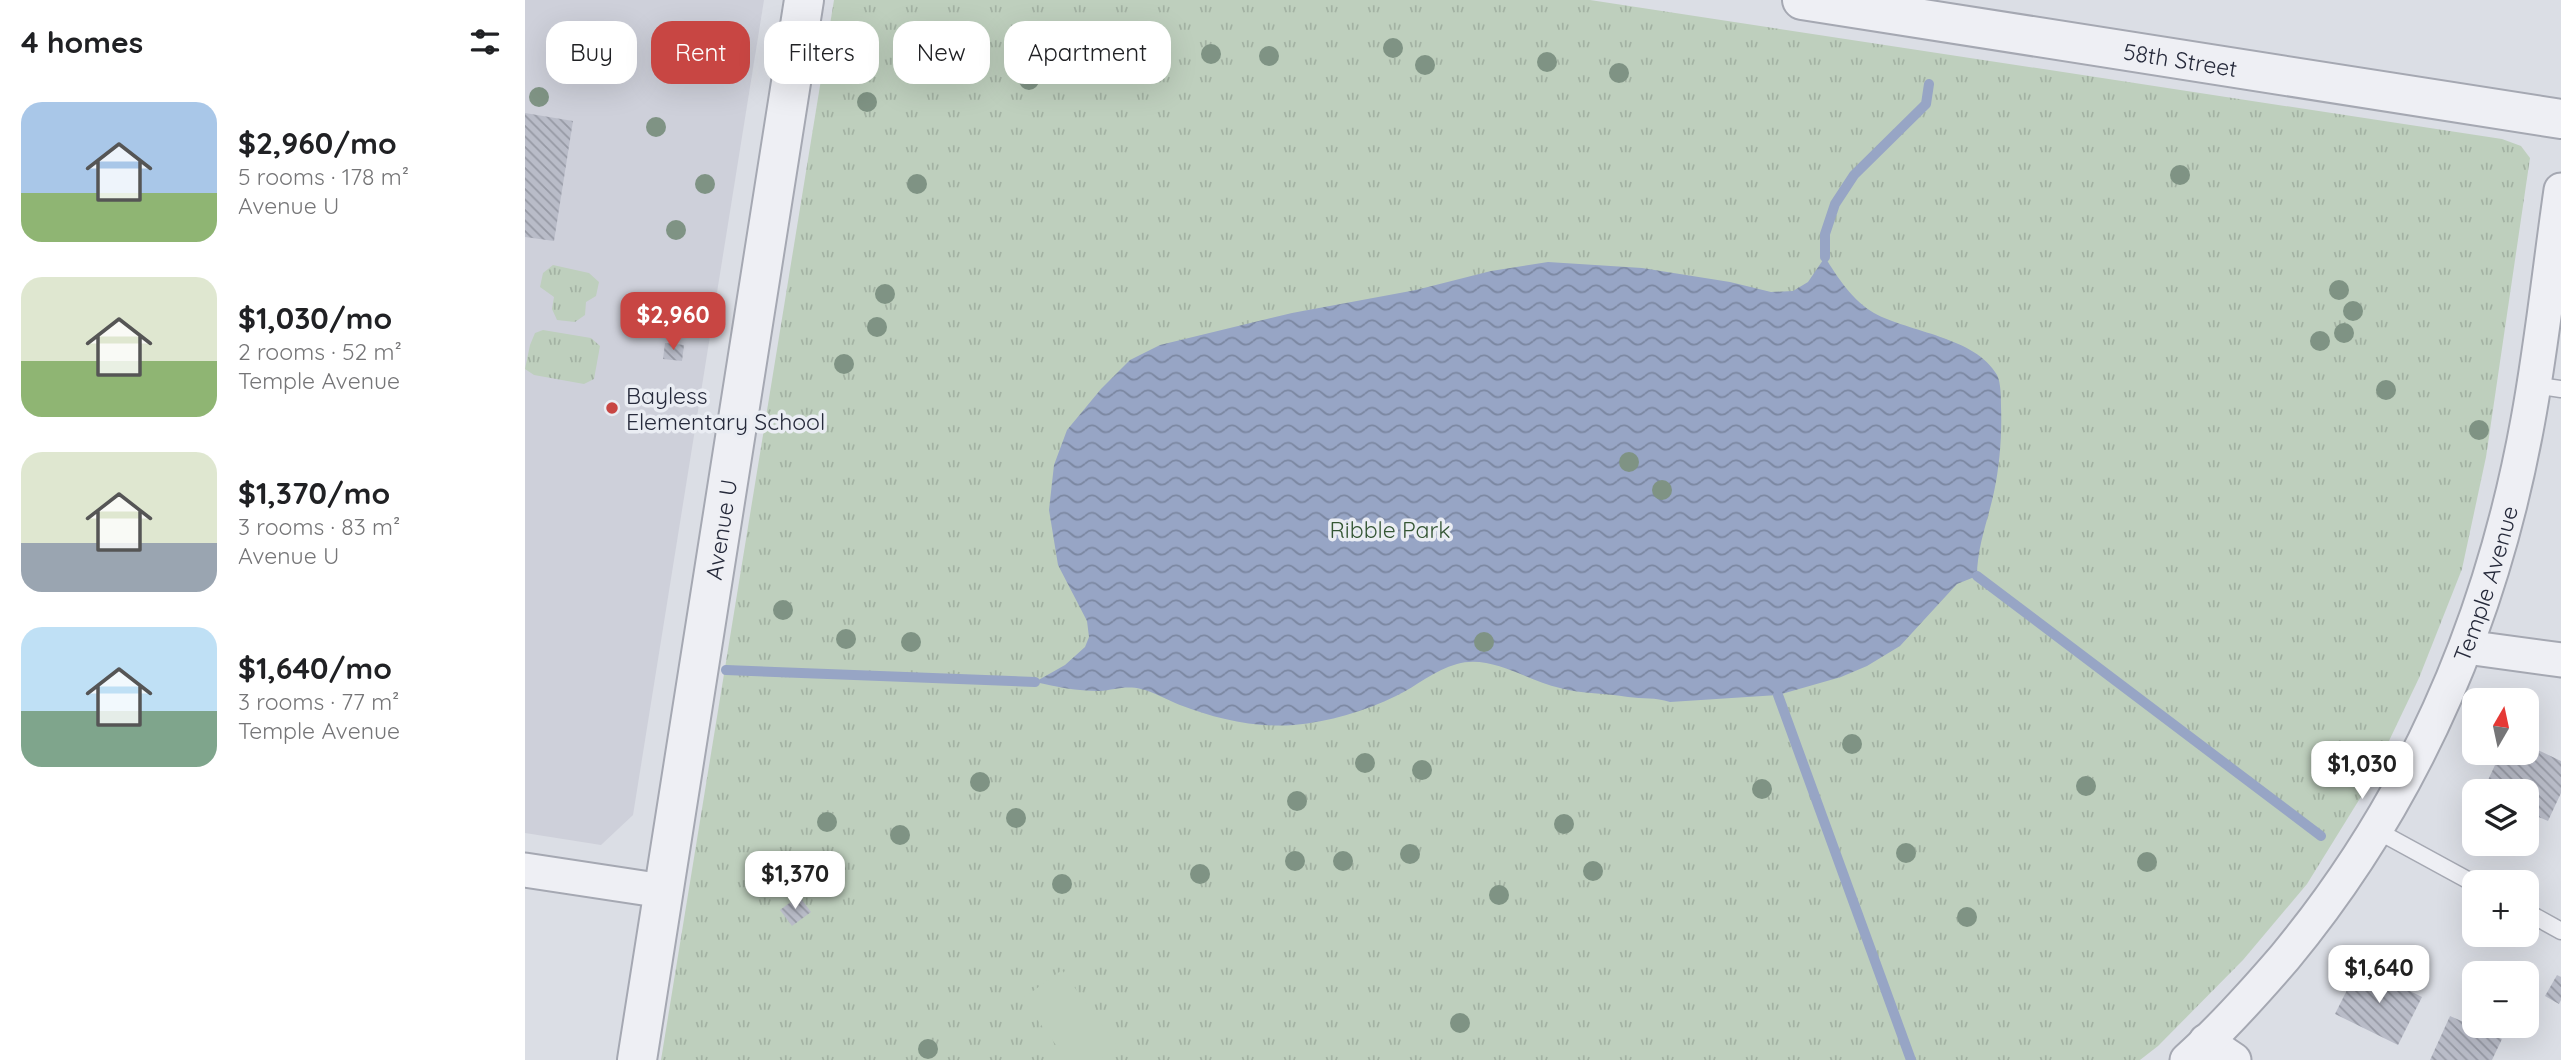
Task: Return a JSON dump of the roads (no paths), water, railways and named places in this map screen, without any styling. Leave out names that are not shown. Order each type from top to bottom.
[{"type":"street","name":"Avenue U","points":[[637,1060],[804,0]]},
{"type":"street","name":"58th Street","points":[[1802,0],[1863,5],[2561,119]]},
{"type":"street","name":"Temple Avenue","points":[[2196,1051],[2257,990],[2314,921],[2376,830],[2410,772],[2449,692],[2480,609],[2505,524],[2529,419],[2547,387],[2561,190]]},
{"type":"street","points":[[2466,647],[2561,660]]},
{"type":"street","points":[[525,870],[663,891]]},
{"type":"street","points":[[2196,1051],[2234,1060]]},
{"type":"lane","points":[[2376,830],[2462,877]]},
{"type":"lane","points":[[2539,919],[2561,931]]},
{"type":"water","points":[[1825,257],[1846,288],[1866,308],[1888,320],[1940,337],[1974,352],[1987,362],[1997,375],[2001,390],[1998,471],[1981,544],[1977,576],[1957,584],[1900,646],[1867,666],[1841,677],[1778,695],[1670,702],[1568,690],[1496,665],[1470,662],[1441,670],[1396,696],[1359,711],[1320,721],[1280,726],[1222,718],[1136,688],[1091,691],[1035,682],[1065,665],[1085,647],[1089,637],[1087,621],[1058,565],[1049,510],[1054,465],[1067,430],[1101,389],[1130,360],[1160,345],[1292,313],[1416,290],[1491,271],[1548,262],[1642,268],[1730,282],[1771,292],[1793,291],[1808,282]]},
{"type":"waterway","points":[[1825,257],[1825,234],[1835,204],[1854,175],[1926,104],[1929,84]]},
{"type":"waterway","points":[[1977,576],[2321,836]]},
{"type":"waterway","points":[[726,670],[1035,682]]},
{"type":"waterway","points":[[1778,695],[1911,1060]]},
{"type":"place","name":"Bayless Elementary School","points":[[612,408]]},
{"type":"park label","name":"Ribble Park","points":[[1390,529]]}]
